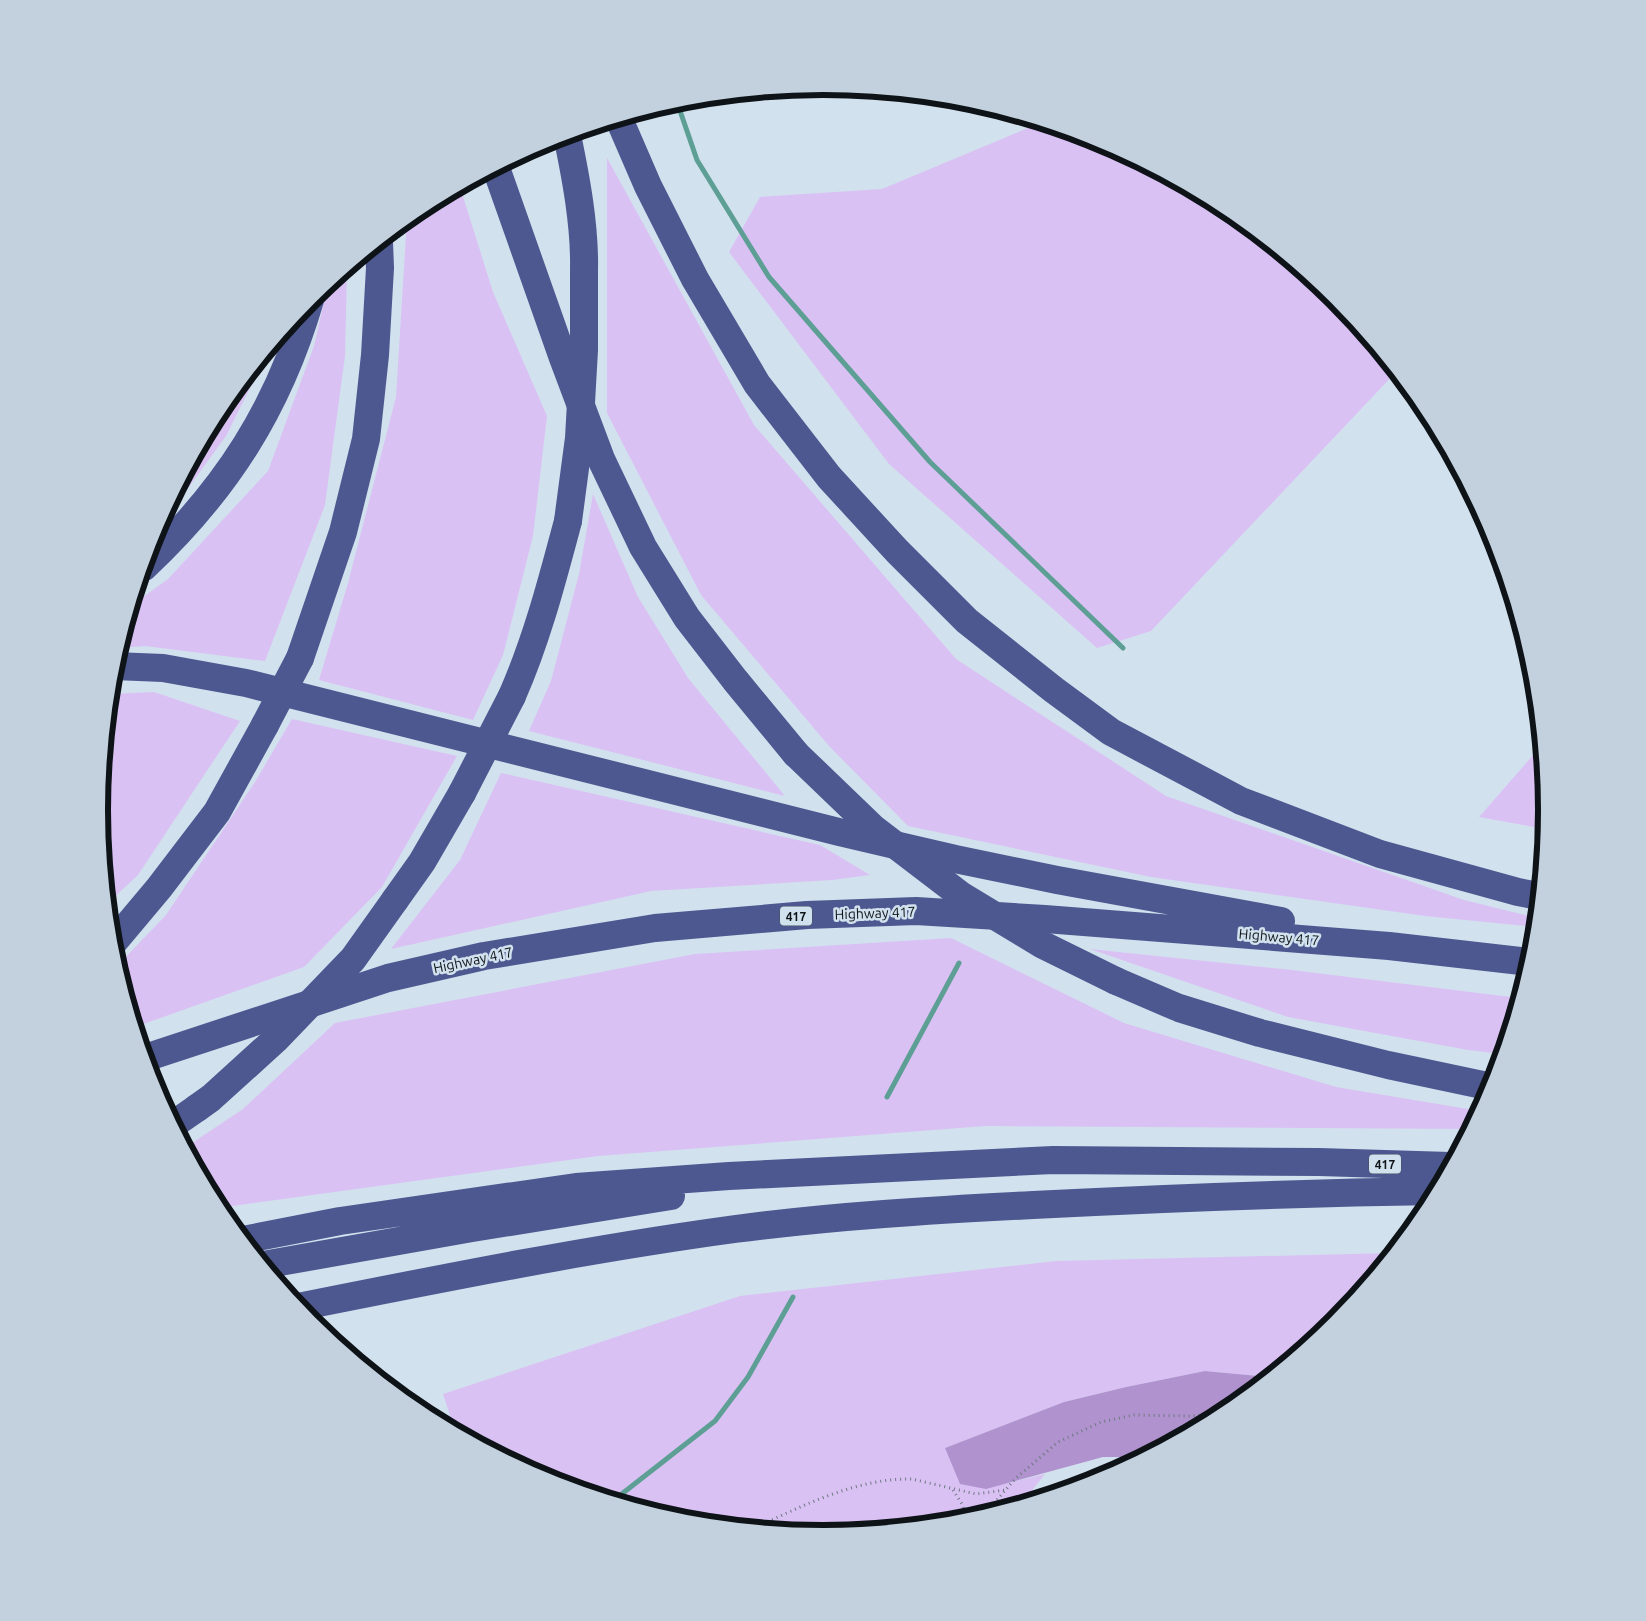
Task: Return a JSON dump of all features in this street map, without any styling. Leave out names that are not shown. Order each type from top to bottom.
[{"type":"highway","points":[[621,124],[648,186],[695,279],[757,384],[829,477],[897,551],[967,621],[1054,690],[1111,732],[1241,801],[1380,854],[1533,895]]},
{"type":"highway","points":[[178,1121],[211,1098],[275,1040],[353,960],[422,862],[462,793],[512,696],[525,666],[543,613],[568,521],[579,438],[584,350],[584,250],[573,162],[569,142]]},
{"type":"highway","points":[[498,174],[601,459],[643,546],[687,618],[735,680],[796,754],[873,828],[962,896],[1043,945],[1116,981],[1179,1008],[1320,1050],[1483,1085]]},
{"type":"highway","points":[[119,936],[217,812],[300,658],[343,532],[366,439],[375,355],[379,249]]},
{"type":"highway","points":[[154,557],[204,506],[245,447],[274,397],[294,349],[304,319]]},
{"type":"highway","points":[[122,666],[163,668],[246,683],[839,832],[955,859],[1057,880],[1464,955]]},
{"type":"highway","name":"Highway 417","points":[[151,1056],[388,978],[484,956],[655,928],[760,919],[916,911],[1151,926],[1379,945],[1522,961]]},
{"type":"highway","name":"417","points":[[250,1239],[340,1221],[576,1187],[729,1176],[1053,1160],[1319,1162],[1444,1166]]},
{"type":"highway","points":[[270,1264],[482,1226],[837,1171]]},
{"type":"highway","points":[[306,1304],[652,1242],[736,1229],[808,1221],[929,1210],[1170,1198],[1429,1191]]},
{"type":"path","points":[[992,1505],[1015,1479],[1058,1442],[1101,1422],[1121,1417],[1146,1415],[1206,1415]]},
{"type":"path","points":[[765,1523],[829,1495],[871,1484],[903,1479],[912,1479],[976,1494],[1006,1490]]},
{"type":"path","points":[[953,1489],[964,1512]]},
{"type":"shaded area","points":[[1032,126],[1097,149],[1181,191],[1259,243],[1329,305],[1392,376],[1151,631],[1097,648],[889,464],[729,252],[760,197],[882,189]]},
{"type":"shaded area","points":[[607,158],[754,425],[956,659],[1166,796],[1464,900],[1530,916],[1529,926],[1425,916],[1151,877],[908,826],[829,746],[701,595],[607,413]]},
{"type":"shaded area","points":[[462,193],[493,292],[547,416],[533,536],[503,655],[473,720],[319,680],[348,583],[396,397],[405,230]]},
{"type":"shaded area","points":[[347,277],[345,356],[325,505],[265,661],[145,646],[127,647],[140,600],[168,579],[268,471],[314,346],[325,298]]},
{"type":"shaded area","points":[[259,370],[226,436],[177,503],[203,453],[228,413]]},
{"type":"shaded area","points":[[593,494],[638,597],[688,678],[785,796],[529,731],[551,681],[579,574]]},
{"type":"shaded area","points":[[154,692],[240,721],[138,875],[113,898],[109,857],[108,810],[109,764],[118,694]]},
{"type":"shaded area","points":[[292,719],[457,756],[382,887],[304,967],[141,1025],[123,959],[166,915],[255,782]]},
{"type":"shaded area","points":[[1536,752],[1538,828],[1479,817]]},
{"type":"shaded area","points":[[501,773],[820,845],[870,875],[832,880],[651,891],[391,949],[460,860]]},
{"type":"shaded area","points":[[951,938],[1124,1023],[1336,1087],[1473,1110],[1464,1129],[985,1126],[598,1156],[227,1207],[190,1144],[243,1109],[335,1023],[695,954]]},
{"type":"shaded area","points":[[1090,949],[1292,970],[1514,997],[1496,1053],[1468,1050],[1288,1017]]},
{"type":"shaded area","points":[[1385,1253],[1329,1316],[1261,1376],[1205,1371],[1126,1387],[1064,1402],[945,1448],[986,1488],[1045,1474],[1028,1496],[963,1512],[916,1520],[823,1526],[776,1524],[730,1520],[638,1502],[549,1472],[465,1430],[452,1422],[443,1394],[740,1296],[1056,1261]]},
{"type":"shaded area","points":[[1205,1371],[1261,1376],[1221,1405],[1181,1430],[1128,1457],[1103,1457],[986,1489],[960,1484],[945,1448],[1064,1402]]},
{"type":"waterway","points":[[680,110],[697,160],[769,277],[930,462],[1123,648]]},
{"type":"waterway","points":[[887,1097],[959,963]]},
{"type":"waterway","points":[[619,1496],[715,1421],[748,1377],[793,1297]]}]
